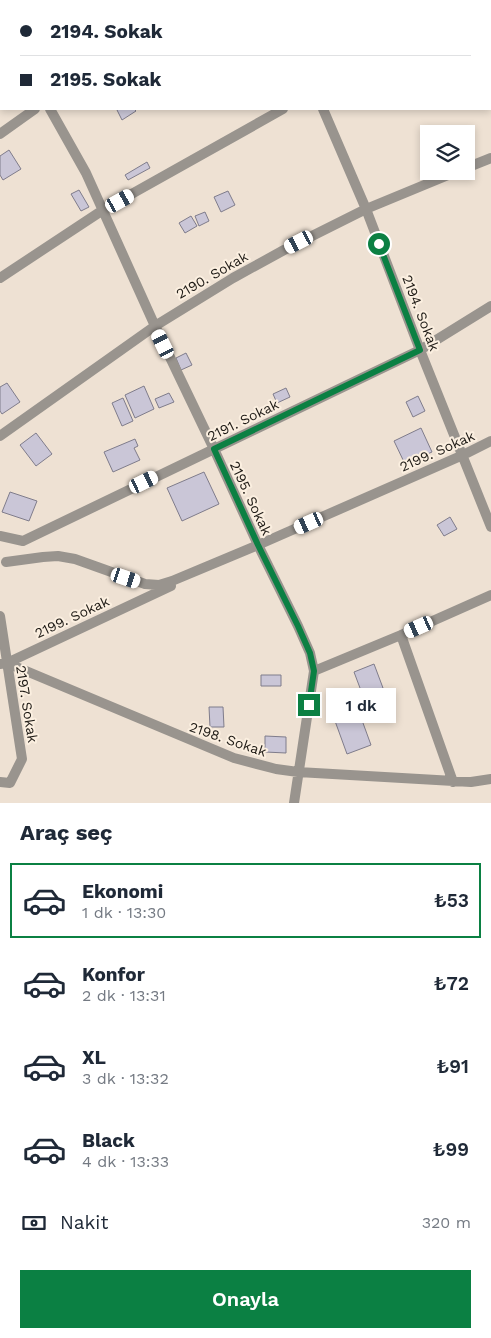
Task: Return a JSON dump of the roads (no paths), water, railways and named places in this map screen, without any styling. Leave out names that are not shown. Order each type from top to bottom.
[{"type":"street","points":[[0,134],[33,110]]},
{"type":"street","name":"2195. Sokak","points":[[51,110],[86,173],[154,326],[310,653],[314,671],[294,803]]},
{"type":"street","points":[[0,278],[103,210],[281,110]]},
{"type":"street","name":"2194. Sokak","points":[[324,110],[366,209],[491,527]]},
{"type":"street","points":[[475,164],[491,158]]},
{"type":"street","name":"2190. Sokak","points":[[0,436],[154,326],[241,273],[366,209],[436,180]]},
{"type":"street","name":"2191. Sokak","points":[[0,536],[23,541],[420,350],[491,306]]},
{"type":"street","name":"2199. Sokak","points":[[6,562],[58,556],[75,559],[144,584],[159,584],[172,581],[258,545],[491,441]]},
{"type":"street","name":"2199. Sokak","points":[[3,664],[258,545]]},
{"type":"street","points":[[314,671],[491,595]]},
{"type":"street","name":"2197. Sokak","points":[[0,616],[3,664],[22,759],[10,783],[0,782]]},
{"type":"street","points":[[401,635],[453,782]]},
{"type":"street","name":"2198. Sokak","points":[[3,664],[234,758],[276,769],[453,782],[491,779]]}]
